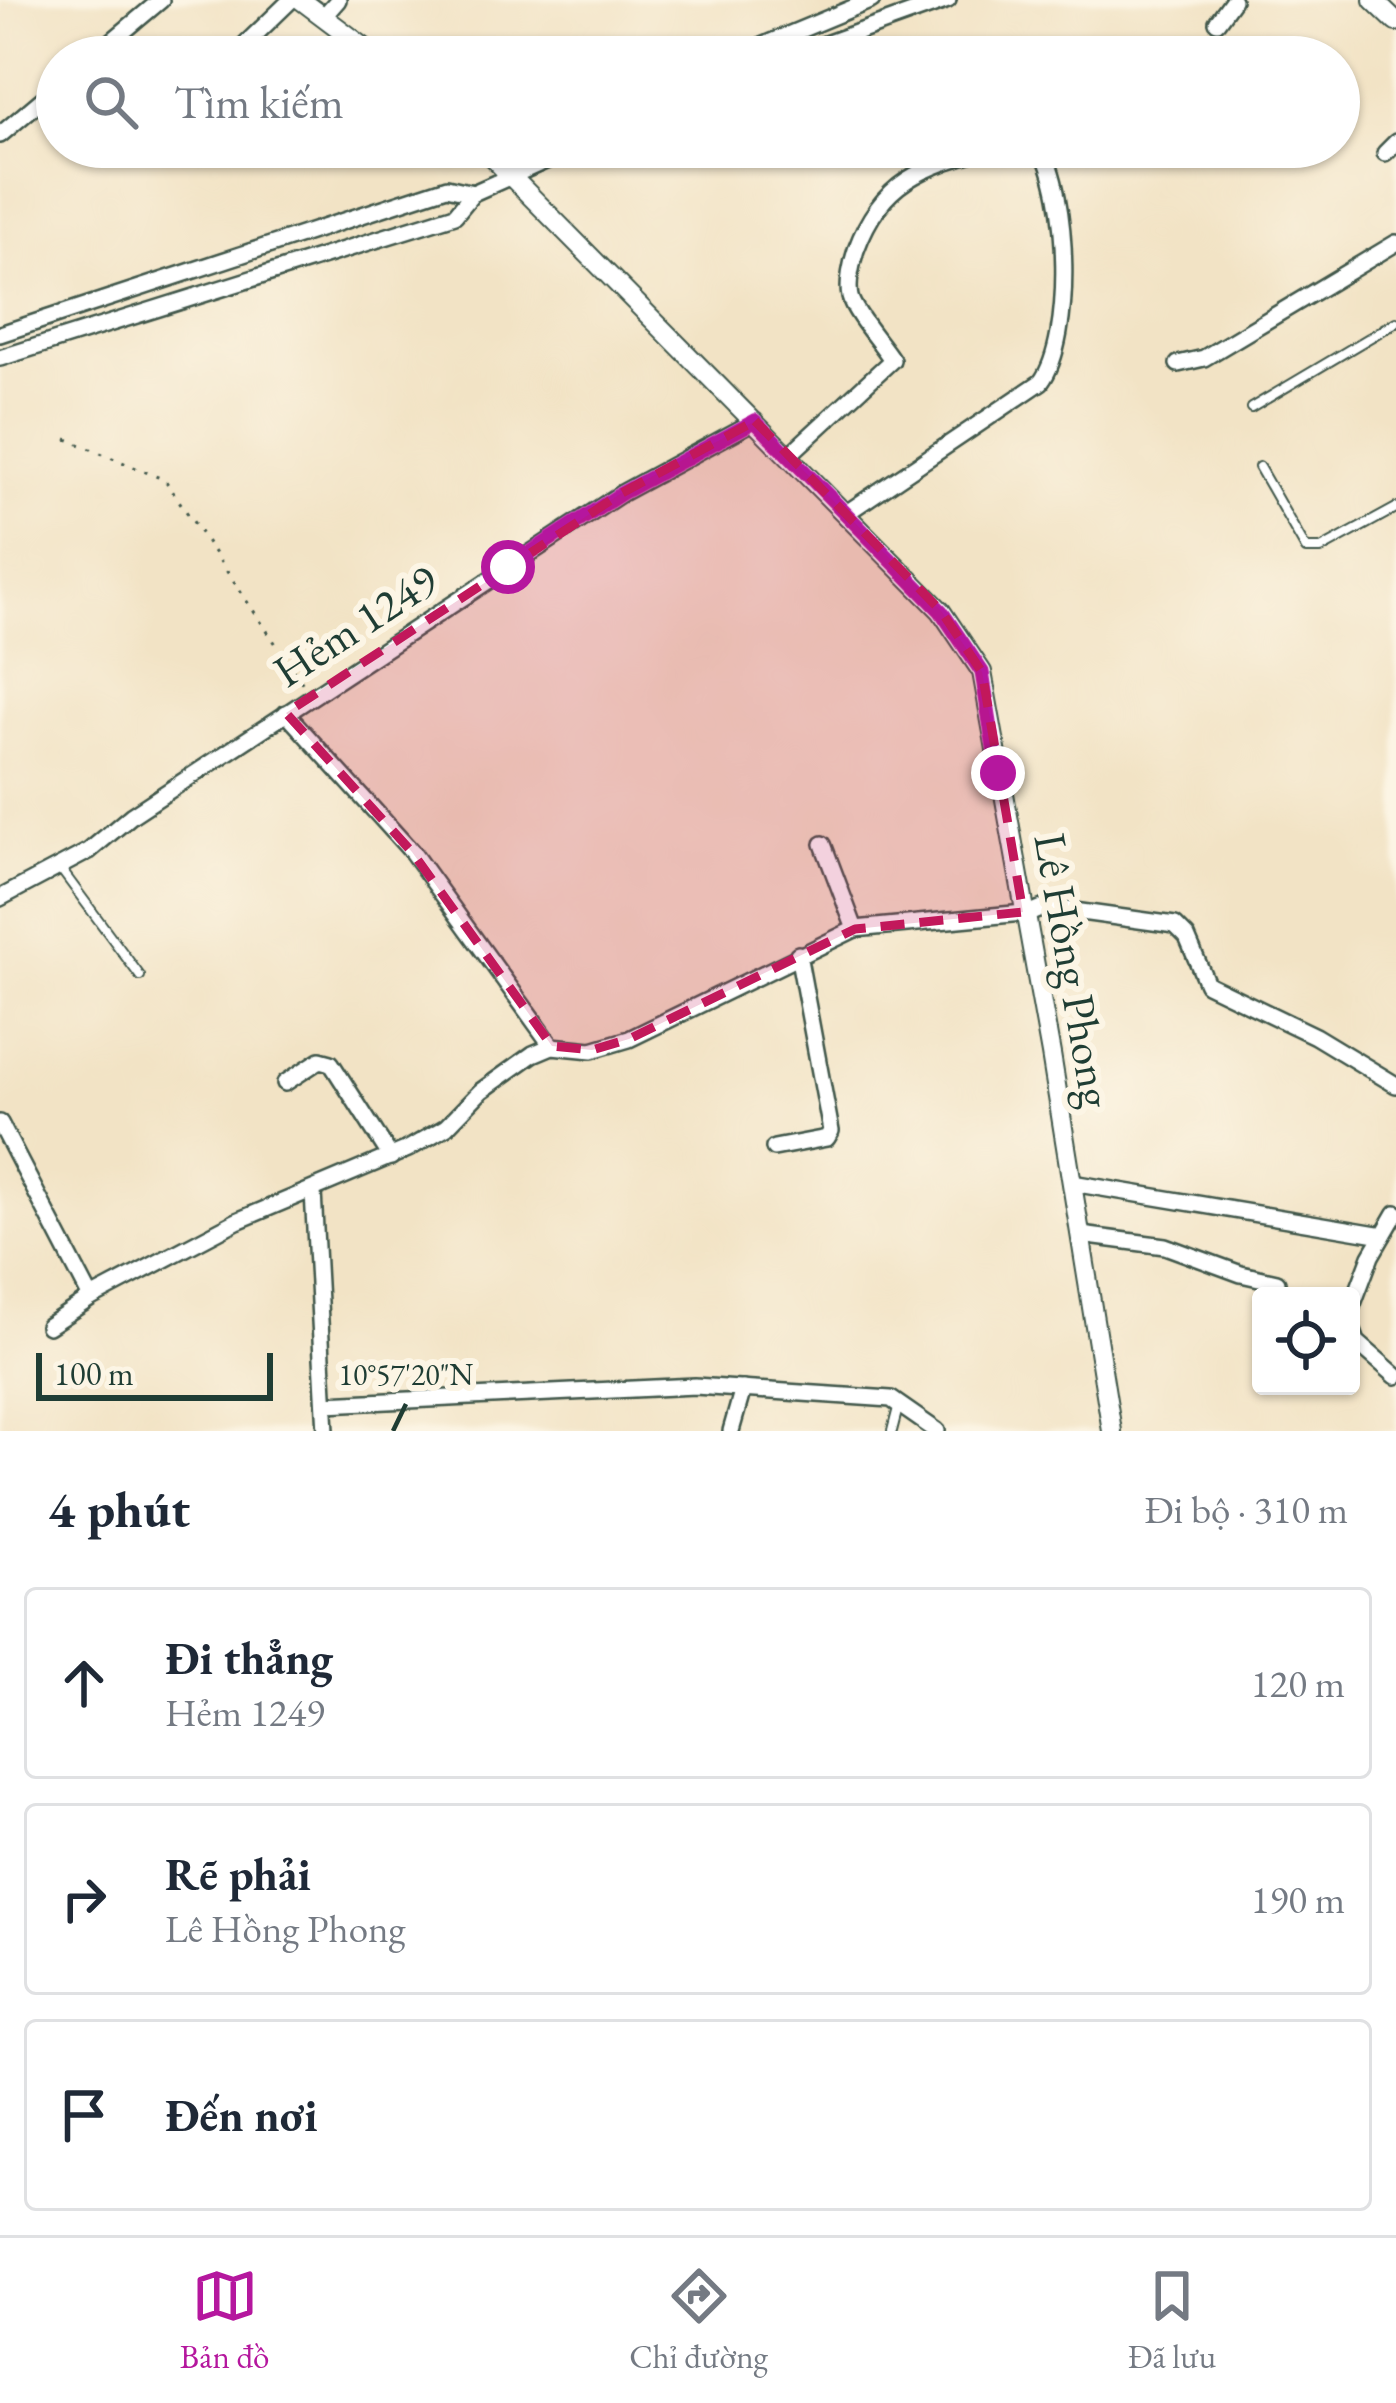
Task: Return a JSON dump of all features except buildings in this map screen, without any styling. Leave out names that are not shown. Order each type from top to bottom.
[{"type":"street","points":[[118,36],[161,0]]},
{"type":"street","points":[[254,36],[291,0]]},
{"type":"street","points":[[301,0],[350,36]]},
{"type":"street","points":[[324,16],[338,0]]},
{"type":"street","points":[[776,36],[833,7],[872,0]]},
{"type":"street","points":[[842,36],[948,0]]},
{"type":"street","points":[[1217,22],[1234,0]]},
{"type":"street","points":[[1373,0],[1396,22]]},
{"type":"street","points":[[833,7],[847,34]]},
{"type":"street","points":[[0,135],[36,105]]},
{"type":"street","name":"Lê Hồng Phong","points":[[504,168],[941,611],[982,672],[1112,1431]]},
{"type":"street","points":[[0,358],[455,215],[473,193],[531,168]]},
{"type":"street","points":[[788,456],[892,360],[850,298],[852,262],[864,227],[881,200],[925,168]]},
{"type":"street","points":[[845,514],[1041,382],[1051,370],[1064,279],[1063,218],[1050,168]]},
{"type":"street","points":[[0,334],[447,187],[473,193]]},
{"type":"street","points":[[1178,364],[1204,358],[1396,243]]},
{"type":"street","points":[[192,271],[201,295]]},
{"type":"street","name":"Hẻm 1249","points":[[0,898],[89,851],[132,815],[622,493],[755,421]]},
{"type":"street","points":[[286,713],[412,852],[552,1046]]},
{"type":"street","points":[[823,844],[855,929]]},
{"type":"street","points":[[47,1326],[237,1221],[391,1157],[446,1127],[500,1076],[533,1054],[552,1046],[583,1051],[629,1039],[855,929],[1060,908],[1175,925],[1187,937],[1207,984],[1315,1036],[1396,1085]]},
{"type":"street","points":[[774,1148],[827,1138],[831,1131],[798,954]]},
{"type":"street","points":[[285,1083],[320,1060],[331,1063],[391,1157]]},
{"type":"street","points":[[0,1123],[91,1298]]},
{"type":"street","points":[[1072,1183],[1383,1235]]},
{"type":"street","points":[[313,1192],[326,1431]]},
{"type":"street","points":[[1360,1288],[1396,1213]]},
{"type":"street","points":[[1081,1235],[1165,1246],[1219,1268],[1277,1282]]},
{"type":"street","points":[[1360,1345],[1396,1376]]},
{"type":"street","points":[[326,1404],[695,1387],[742,1389],[900,1402],[937,1431]]},
{"type":"street","points":[[731,1431],[742,1389]]},
{"type":"lane","points":[[1251,408],[1396,322]]},
{"type":"lane","points":[[1259,467],[1306,550],[1321,549],[1396,508]]},
{"type":"lane","points":[[59,867],[140,976]]},
{"type":"lane","points":[[892,1431],[900,1402]]},
{"type":"path","points":[[68,439],[154,474],[177,493],[312,697]]},
{"type":"highlighted area","points":[[755,421],[941,611],[982,672],[1023,912],[855,929],[629,1039],[592,1050],[552,1046],[412,852],[286,713],[622,493]]},
{"type":"route","points":[[508,567],[622,493],[755,421],[941,611],[982,672],[998,773]]}]
